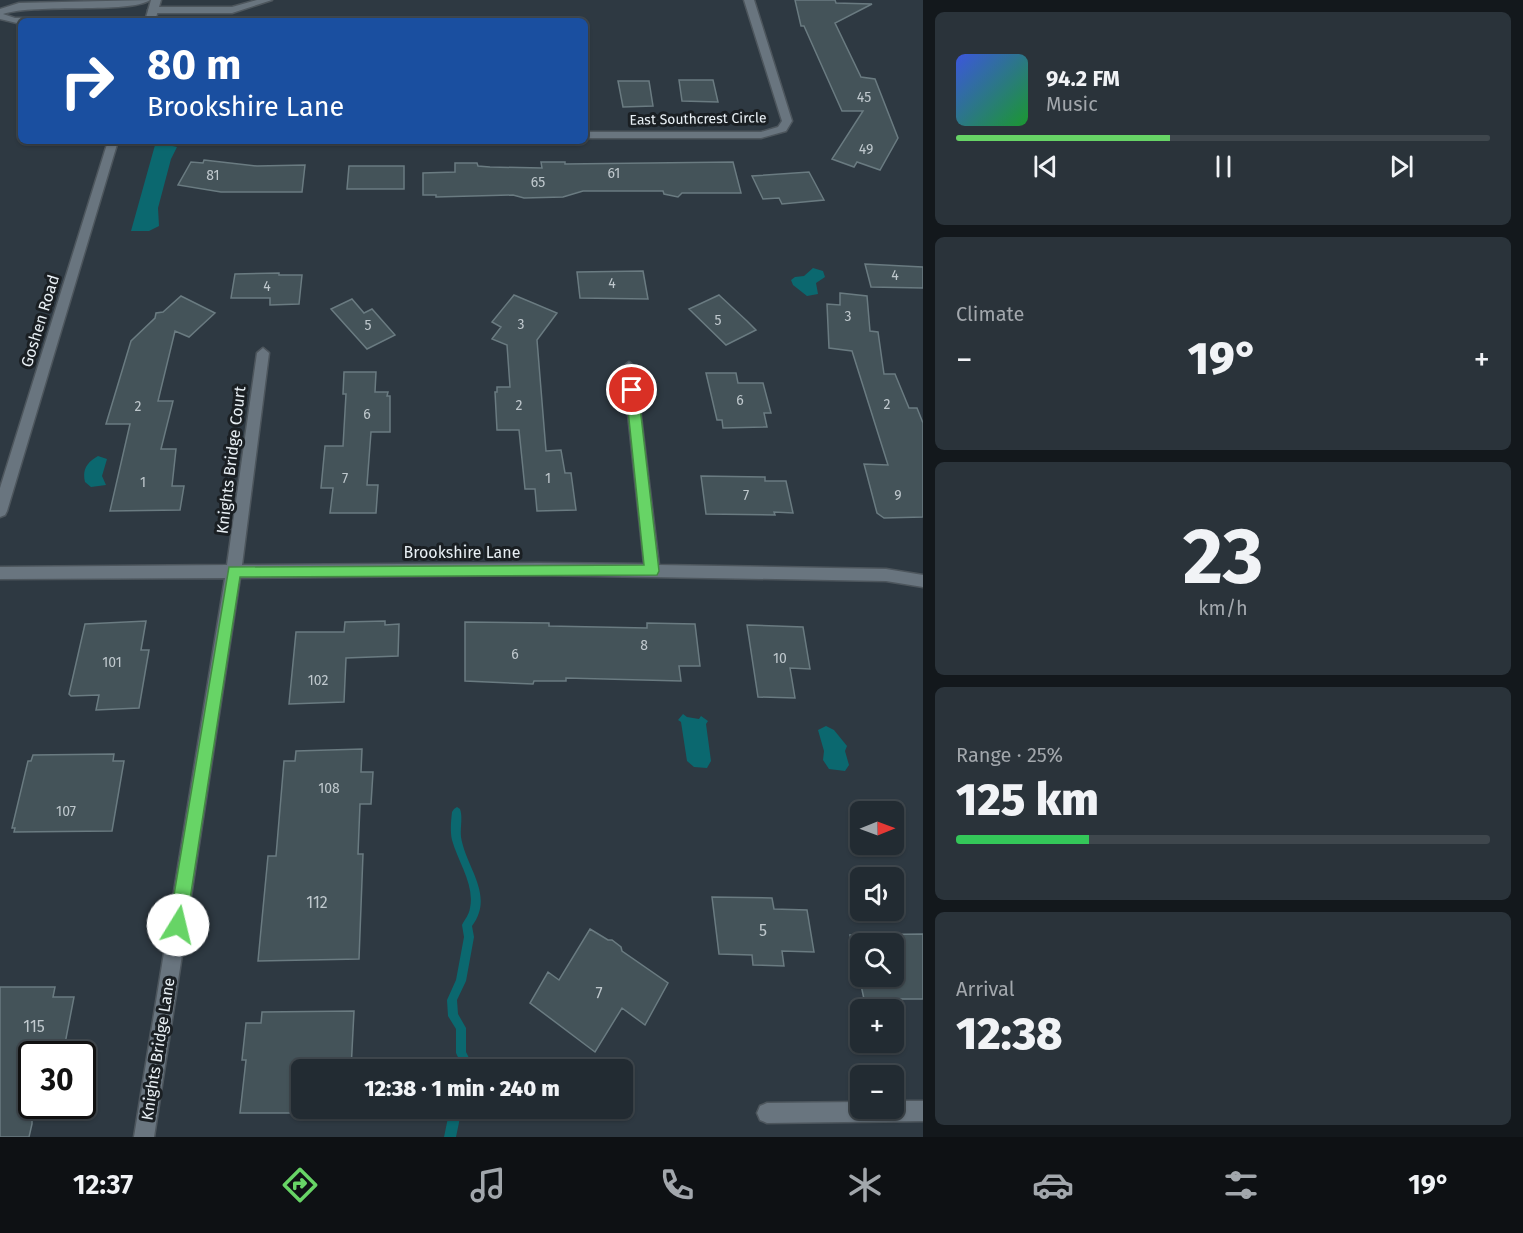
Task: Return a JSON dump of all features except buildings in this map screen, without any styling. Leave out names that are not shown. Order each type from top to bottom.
[{"type":"street","points":[[0,14],[19,6],[122,3],[145,0]]},
{"type":"street","points":[[155,5],[231,16],[267,0]]},
{"type":"street","name":"East Southcrest Circle","points":[[588,135],[761,135],[783,129],[787,121],[749,0]]},
{"type":"street","points":[[0,14],[18,21]]},
{"type":"street","name":"Goshen Road","points":[[0,511],[111,144]]},
{"type":"street","name":"Knights Bridge Court","points":[[234,571],[263,353]]},
{"type":"street","points":[[630,367],[652,571]]},
{"type":"street","name":"Knights Bridge Lane","points":[[144,1137],[234,571]]},
{"type":"street","name":"Brookshire Lane","points":[[0,573],[652,571],[886,575],[923,581]]},
{"type":"street","points":[[767,1113],[923,1111]]},
{"type":"water","points":[[155,145],[177,147],[171,159],[158,208],[159,226],[149,231],[131,231]]},
{"type":"water","points":[[813,268],[823,271],[825,277],[816,283],[818,294],[807,296],[793,285],[791,280],[804,276]]},
{"type":"water","points":[[98,456],[107,459],[102,476],[106,485],[91,487],[85,482],[85,470],[88,464]]},
{"type":"water","points":[[683,714],[699,719],[701,716],[708,721],[706,724],[711,761],[707,768],[694,767],[687,761],[681,722],[678,720]]},
{"type":"water","points":[[826,726],[834,730],[847,746],[845,751],[849,765],[845,771],[829,769],[823,760],[824,751],[818,730]]},
{"type":"waterway","points":[[457,812],[457,840],[476,895],[476,906],[467,925],[469,937],[461,981],[452,1000],[453,1016],[461,1028],[461,1053],[464,1059]]},
{"type":"waterway","points":[[450,1137],[454,1119]]},
{"type":"route","points":[[178,925],[234,571],[538,569],[652,571],[632,390]]}]
